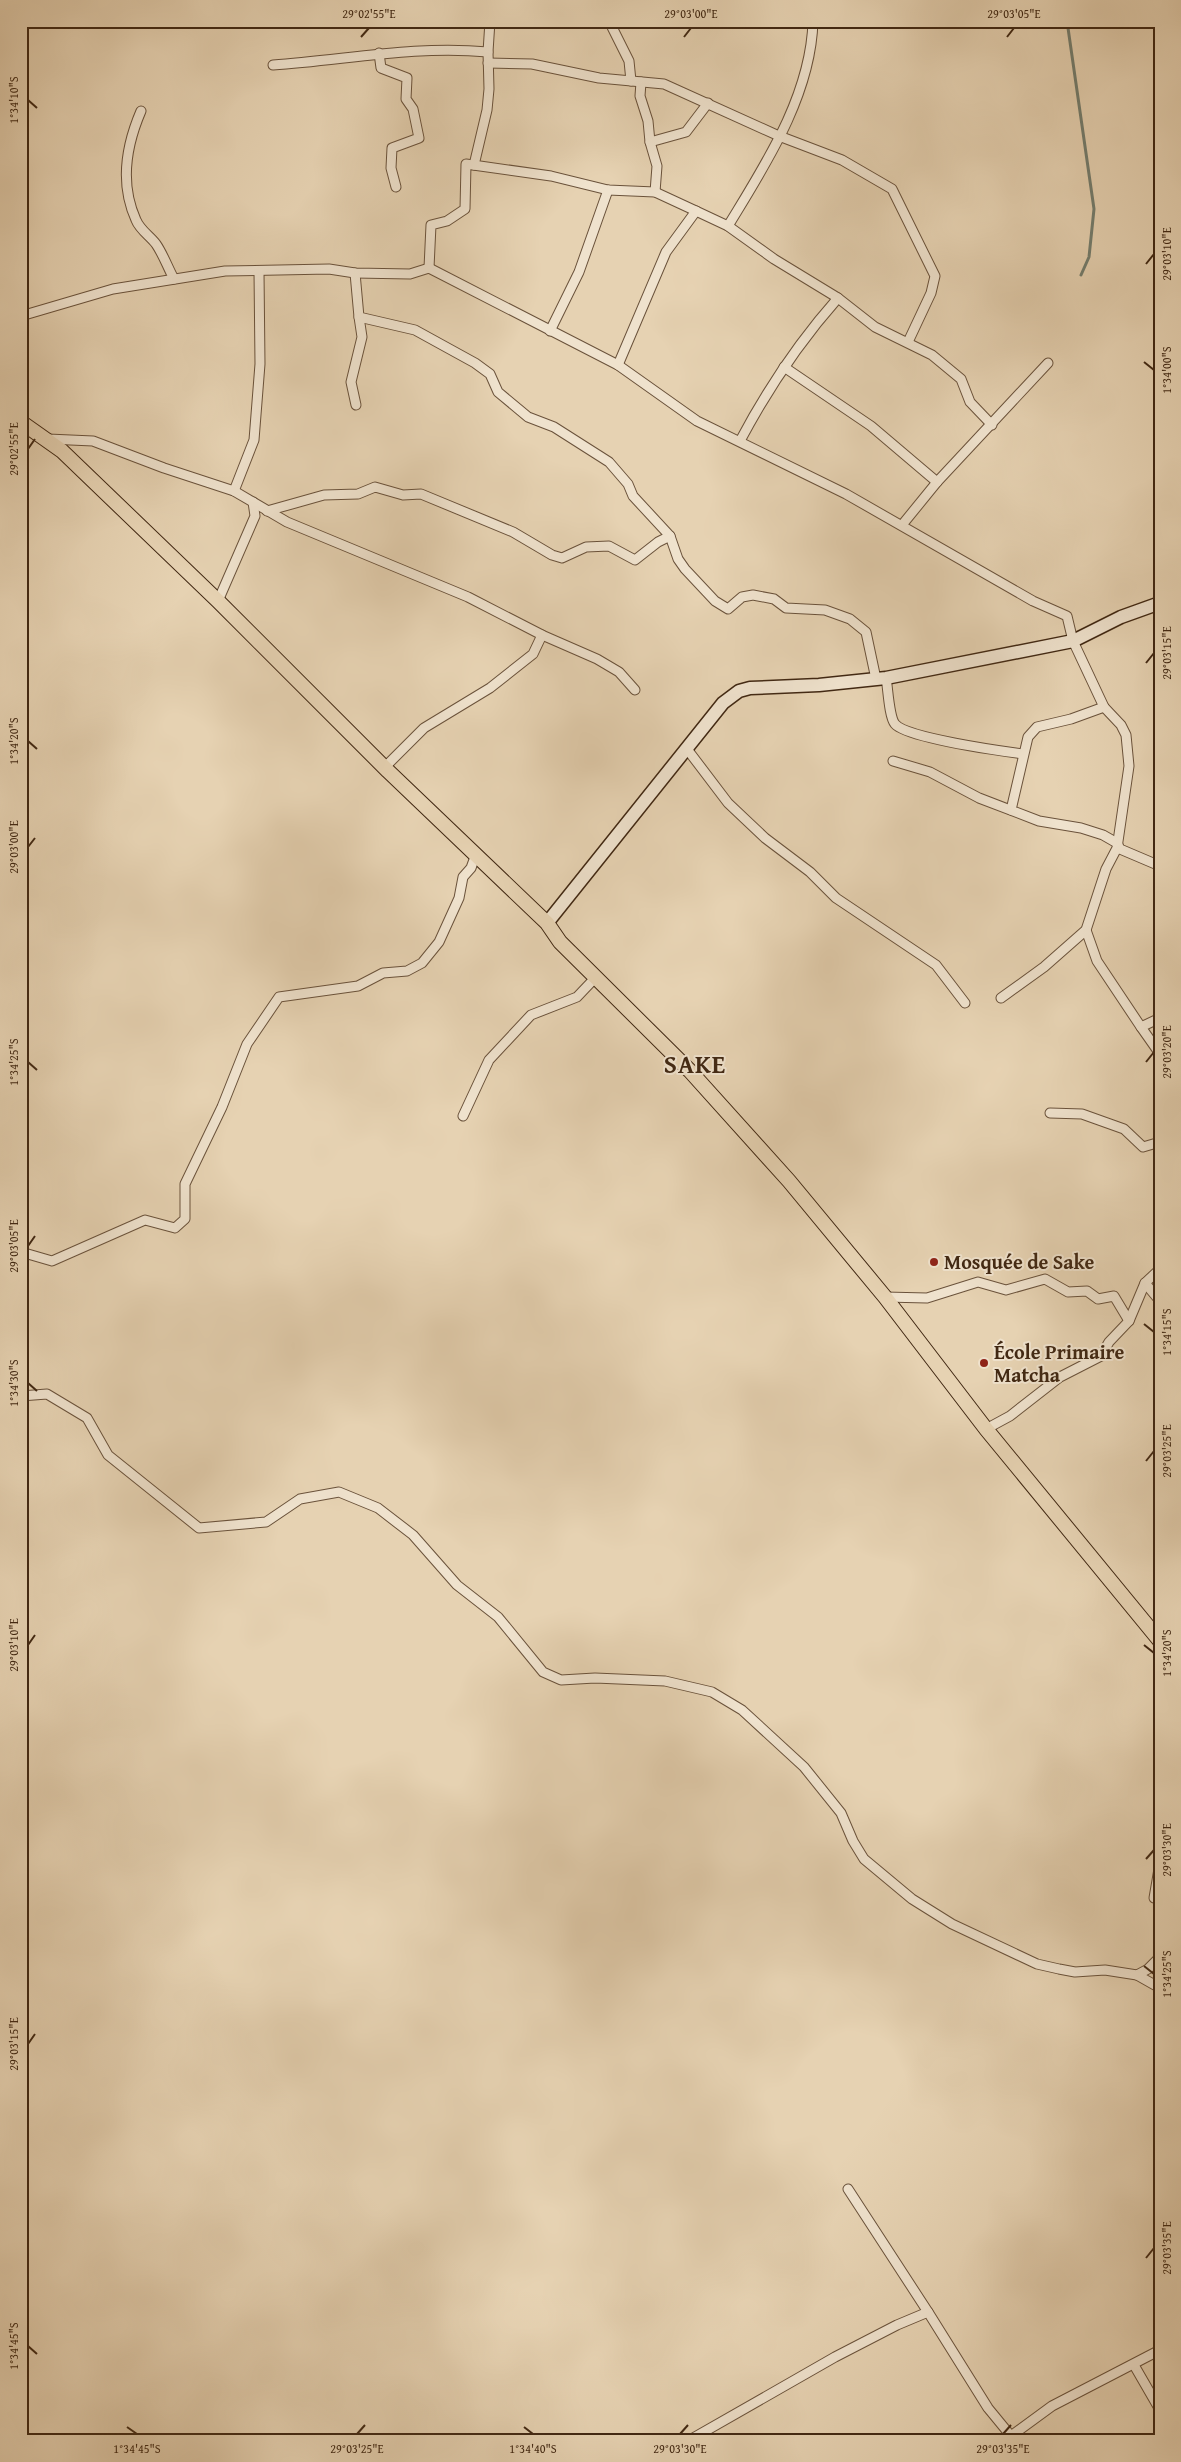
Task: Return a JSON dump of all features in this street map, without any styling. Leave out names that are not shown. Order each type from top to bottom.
[{"type":"highway","points":[[21,422],[48,439],[218,601],[475,857],[547,923],[560,942],[710,1093],[789,1181],[885,1297],[986,1429],[1160,1641]]},
{"type":"main road","points":[[547,923],[723,703],[739,690],[881,679],[1073,641],[1121,617],[1160,604]]},
{"type":"street","points":[[474,165],[487,110],[490,21]]},
{"type":"street","points":[[609,21],[629,61],[631,81]]},
{"type":"street","points":[[728,226],[767,162],[800,88],[813,41],[813,21]]},
{"type":"street","points":[[273,65],[335,60],[379,53],[450,48],[488,52]]},
{"type":"street","points":[[379,53],[381,68],[407,78],[406,99],[413,109],[419,138],[392,148],[391,168],[396,186]]},
{"type":"street","points":[[488,63],[532,64],[599,78],[664,84],[779,136],[842,160],[892,189],[935,276],[931,293],[908,342]]},
{"type":"street","points":[[641,82],[640,96],[648,121],[650,142],[657,166],[655,192]]},
{"type":"street","points":[[650,142],[686,132],[708,103]]},
{"type":"street","points":[[141,111],[133,130],[125,174],[129,199],[136,222],[156,244],[174,279]]},
{"type":"street","points":[[429,268],[431,225],[447,220],[465,209],[466,164],[552,176],[608,190],[655,192],[728,226],[774,259],[838,298],[875,327],[932,355],[961,379],[970,402],[992,425]]},
{"type":"street","points":[[550,331],[582,264],[608,190]]},
{"type":"street","points":[[618,365],[666,252],[696,210]]},
{"type":"street","points":[[21,316],[113,289],[225,271],[259,272],[329,269],[355,273],[410,274],[429,268],[452,278],[618,365],[697,422],[740,441],[816,481],[846,494],[1017,592],[1067,616],[1073,641],[1104,707],[1121,725],[1126,735],[1129,750],[1126,794],[1115,855],[1106,869],[1086,930],[1044,967],[1001,998]]},
{"type":"street","points":[[234,491],[254,440],[260,364],[259,272]]},
{"type":"street","points":[[355,273],[358,316],[362,337],[351,382],[356,405]]},
{"type":"street","points":[[740,441],[761,402],[784,367],[803,340],[838,298]]},
{"type":"street","points":[[358,316],[415,330],[475,364],[490,374],[498,392],[528,417],[554,427],[608,462],[628,484],[633,496],[670,536],[678,559],[685,569],[716,601],[728,609],[742,597],[754,595],[774,599],[786,608],[825,610],[850,619],[866,632],[892,720],[901,728],[955,743],[1023,754]]},
{"type":"street","points":[[902,525],[937,482],[1048,363]]},
{"type":"street","points":[[784,367],[871,426],[937,482]]},
{"type":"street","points":[[48,439],[93,441],[164,468],[234,491],[287,522],[468,597],[542,635],[597,659],[619,672],[635,690]]},
{"type":"street","points":[[268,511],[324,495],[358,494],[376,487],[404,495],[421,494],[514,532],[552,555],[562,558],[586,547],[609,546],[635,560],[658,542],[670,536]]},
{"type":"street","points":[[218,601],[255,516],[253,502]]},
{"type":"street","points":[[388,771],[387,764],[424,728],[490,688],[533,654],[542,635]]},
{"type":"street","points":[[1010,810],[1019,782],[1023,754],[1028,737],[1037,727],[1071,719],[1104,707]]},
{"type":"street","points":[[687,749],[728,803],[765,838],[810,872],[836,898],[936,964],[965,1004]]},
{"type":"street","points":[[893,761],[930,772],[978,798],[1039,821],[1081,828],[1117,843],[1120,849],[1160,866]]},
{"type":"street","points":[[21,1252],[52,1261],[145,1220],[175,1228],[181,1223],[185,1219],[185,1184],[222,1107],[247,1044],[279,997],[358,986],[383,973],[407,971],[422,963],[439,942],[459,898],[463,877],[471,868],[475,857]]},
{"type":"street","points":[[1086,930],[1097,961],[1160,1054]]},
{"type":"street","points":[[464,1116],[489,1060],[531,1015],[577,997],[596,977]]},
{"type":"street","points":[[1141,1027],[1160,1018]]},
{"type":"street","points":[[1050,1113],[1082,1114],[1124,1129],[1143,1147],[1160,1142]]},
{"type":"street","points":[[986,1429],[1010,1416],[1060,1378],[1101,1356],[1110,1342],[1129,1321],[1145,1283],[1160,1269]]},
{"type":"street","points":[[885,1297],[927,1298],[978,1282],[1006,1290],[1045,1279],[1068,1292],[1087,1291],[1098,1299],[1114,1296],[1129,1321]]},
{"type":"street","points":[[1145,1283],[1160,1301]]},
{"type":"street","points":[[21,1396],[47,1394],[87,1418],[108,1456],[200,1528],[266,1522],[300,1499],[339,1492],[378,1508],[413,1535],[457,1585],[498,1617],[543,1672],[561,1680],[595,1678],[665,1681],[712,1692],[742,1710],[804,1767],[841,1813],[852,1841],[864,1859],[912,1899],[952,1924],[1038,1964],[1075,1972],[1105,1970],[1136,1975],[1160,1988]]},
{"type":"street","points":[[1154,1898],[1160,1863]]},
{"type":"street","points":[[1136,1975],[1148,1969],[1160,1957]]},
{"type":"street","points":[[848,2189],[988,2408],[1010,2438],[1052,2406],[1160,2350]]},
{"type":"street","points":[[688,2441],[897,2324],[928,2312]]},
{"type":"street","points":[[1134,2365],[1160,2410]]},
{"type":"waterway","points":[[1067,21],[1094,209],[1089,257],[1081,275]]},
{"type":"place","name":"Mosquée de Sake","points":[[934,1262]]},
{"type":"place","name":"École Primaire Matcha","points":[[984,1363]]},
{"type":"district","name":"SAKE","points":[[695,1064]]}]
